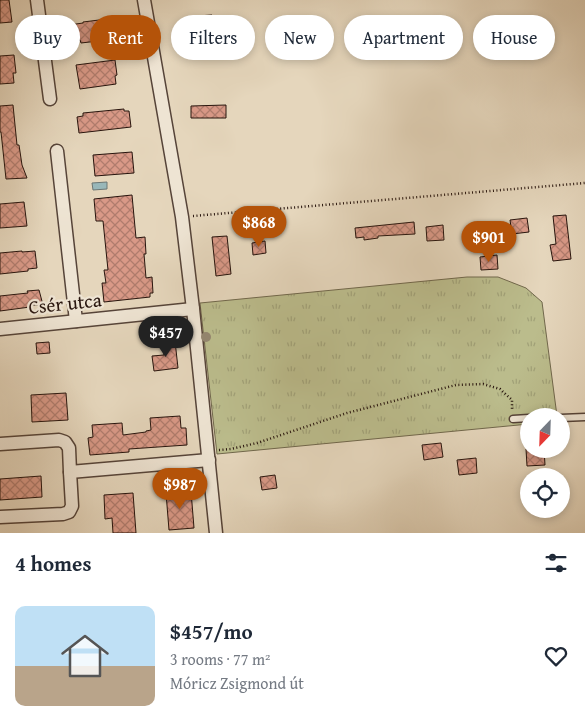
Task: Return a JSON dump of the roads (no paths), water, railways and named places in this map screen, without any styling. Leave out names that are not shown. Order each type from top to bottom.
[{"type":"street","points":[[37,0],[50,99]]},
{"type":"street","points":[[144,0],[182,216],[216,533]]},
{"type":"street","points":[[57,151],[76,321]]},
{"type":"street","name":"Csér utca","points":[[0,329],[193,308]]},
{"type":"street","points":[[0,444],[59,440],[66,442],[69,448],[72,506],[69,512],[63,514],[0,517]]},
{"type":"street","points":[[70,472],[208,455]]},
{"type":"lane","points":[[570,418],[585,417]]},
{"type":"lane","points":[[513,419],[520,419]]},
{"type":"water","points":[[107,182],[107,189],[93,190],[92,183]]}]
